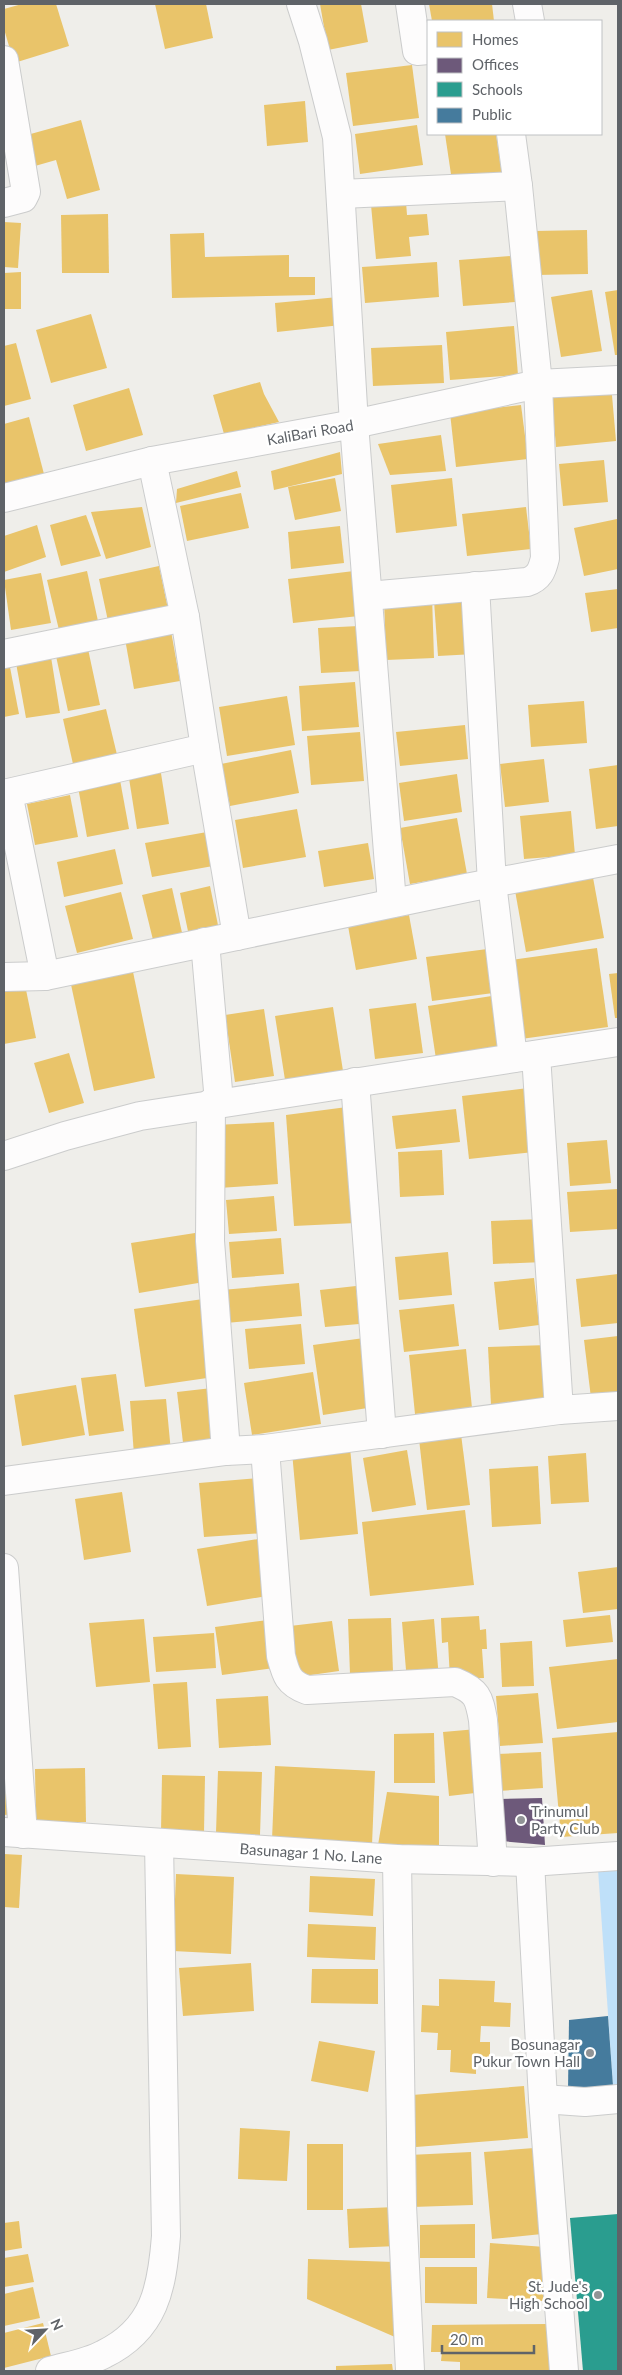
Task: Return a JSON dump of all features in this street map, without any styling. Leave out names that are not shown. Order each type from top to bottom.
[{"type":"street","points":[[301,4],[313,41],[337,137],[354,424],[392,903]]},
{"type":"street","points":[[410,4],[418,51],[427,50]]},
{"type":"street","points":[[527,4],[530,20]]},
{"type":"street","points":[[4,60],[26,192],[23,198],[4,203]]},
{"type":"street","points":[[368,596],[527,582],[535,579],[542,570],[545,558],[538,384],[511,135]]},
{"type":"street","points":[[341,194],[518,186]]},
{"type":"street","name":"KaliBari Road","points":[[4,498],[152,461],[354,424],[538,384],[618,380]]},
{"type":"street","points":[[152,461],[185,617],[237,936]]},
{"type":"street","points":[[475,586],[492,883],[524,1056],[559,1410]]},
{"type":"street","points":[[4,654],[185,617]]},
{"type":"street","points":[[45,976],[6,793],[205,748]]},
{"type":"street","points":[[4,977],[45,976],[392,903],[618,859]]},
{"type":"street","points":[[205,942],[215,1102],[210,1241],[226,1451]]},
{"type":"street","points":[[4,1156],[73,1133],[140,1116],[215,1102],[618,1042]]},
{"type":"street","points":[[355,1082],[382,1434]]},
{"type":"street","points":[[4,1481],[226,1451],[264,1449],[559,1410],[618,1406]]},
{"type":"street","points":[[264,1449],[281,1656],[286,1675],[295,1685],[307,1690],[455,1682],[470,1689],[480,1703],[483,1720],[493,1862]]},
{"type":"street","points":[[4,1568],[13,1833]]},
{"type":"street","name":"Basunagar 1 No. Lane","points":[[13,1833],[397,1859],[530,1862],[618,1856]]},
{"type":"street","points":[[50,2371],[103,2355],[128,2340],[148,2318],[163,2274],[166,2236],[159,1843]]},
{"type":"street","points":[[397,1859],[402,2205],[410,2371]]},
{"type":"street","points":[[530,1862],[542,2100],[564,2371]]},
{"type":"street","points":[[542,2100],[585,2102],[618,2099]]},
{"type":"water","points":[[618,1868],[618,2085],[613,2086],[598,1869]]},
{"type":"building: Homes","points":[[22,4],[56,4],[69,46],[14,63],[4,29],[4,9]]},
{"type":"building: Homes","points":[[155,4],[206,4],[213,38],[165,49]]},
{"type":"building: Homes","points":[[320,4],[361,4],[368,42],[328,50]]},
{"type":"building: Homes","points":[[429,4],[492,4],[494,20],[432,20]]},
{"type":"building: Homes","points":[[412,65],[419,118],[353,126],[346,73]]},
{"type":"building: Homes","points":[[305,101],[308,142],[267,146],[264,105]]},
{"type":"building: Homes","points":[[81,120],[100,190],[67,199],[56,160],[35,166],[27,135]]},
{"type":"building: Homes","points":[[417,125],[423,165],[360,174],[355,134]]},
{"type":"building: Homes","points":[[445,135],[496,135],[502,175],[452,181]]},
{"type":"building: Homes","points":[[406,202],[407,215],[427,214],[429,235],[409,237],[411,256],[376,259],[371,205]]},
{"type":"building: Homes","points":[[108,214],[109,273],[62,273],[61,215]]},
{"type":"building: Homes","points":[[4,222],[21,223],[18,268],[4,267]]},
{"type":"building: Homes","points":[[587,230],[588,274],[536,275],[535,231]]},
{"type":"building: Homes","points":[[204,233],[205,257],[289,255],[289,277],[315,277],[315,295],[172,298],[170,234]]},
{"type":"building: Homes","points":[[511,256],[515,302],[463,306],[459,260]]},
{"type":"building: Homes","points":[[437,262],[439,297],[365,303],[362,267]]},
{"type":"building: Homes","points":[[21,272],[21,309],[4,309],[4,273]]},
{"type":"building: Homes","points":[[592,290],[602,351],[561,357],[551,297]]},
{"type":"building: Homes","points":[[618,290],[618,355],[615,355],[605,292]]},
{"type":"building: Homes","points":[[338,297],[341,325],[277,332],[275,303]]},
{"type":"building: Homes","points":[[91,314],[107,368],[51,383],[36,330]]},
{"type":"building: Homes","points":[[514,326],[518,375],[450,380],[446,332]]},
{"type":"building: Homes","points":[[16,343],[31,399],[4,406],[4,346]]},
{"type":"building: Homes","points":[[442,345],[444,383],[373,386],[371,348]]},
{"type":"building: Homes","points":[[260,382],[264,394],[279,422],[224,434],[213,395]]},
{"type":"building: Homes","points":[[611,384],[616,441],[556,447],[551,389]]},
{"type":"building: Homes","points":[[129,388],[143,435],[86,451],[73,405]]},
{"type":"building: Homes","points":[[521,405],[528,459],[456,467],[450,413]]},
{"type":"building: Homes","points":[[29,417],[44,474],[4,485],[4,424]]},
{"type":"building: Homes","points":[[441,435],[446,471],[390,475],[378,444]]},
{"type":"building: Homes","points":[[340,452],[342,474],[274,490],[271,471]]},
{"type":"building: Homes","points":[[604,460],[608,502],[563,506],[559,464]]},
{"type":"building: Homes","points":[[237,471],[241,487],[176,503],[177,489]]},
{"type":"building: Homes","points":[[335,478],[341,511],[295,520],[288,487]]},
{"type":"building: Homes","points":[[452,478],[457,526],[396,533],[391,485]]},
{"type":"building: Homes","points":[[241,493],[249,528],[187,541],[180,506]]},
{"type":"building: Homes","points":[[142,507],[151,547],[106,559],[91,512]]},
{"type":"building: Homes","points":[[526,507],[531,549],[467,556],[462,514]]},
{"type":"building: Homes","points":[[86,515],[101,556],[61,566],[50,525]]},
{"type":"building: Homes","points":[[617,519],[618,569],[584,576],[574,528]]},
{"type":"building: Homes","points":[[37,525],[46,557],[4,572],[4,536]]},
{"type":"building: Homes","points":[[340,526],[344,563],[291,569],[288,532]]},
{"type":"building: Homes","points":[[159,566],[168,609],[108,621],[99,579]]},
{"type":"building: Homes","points":[[87,571],[98,621],[59,630],[47,580]]},
{"type":"building: Homes","points":[[354,571],[359,616],[293,623],[288,579]]},
{"type":"building: Homes","points":[[41,573],[51,623],[11,630],[4,580]]},
{"type":"building: Homes","points":[[618,589],[618,628],[591,632],[585,593]]},
{"type":"building: Homes","points":[[432,596],[434,658],[386,660],[384,598]]},
{"type":"building: Homes","points":[[472,599],[475,654],[438,656],[434,601]]},
{"type":"building: Homes","points":[[359,626],[361,671],[321,673],[318,628]]},
{"type":"building: Homes","points":[[171,631],[180,681],[134,689],[125,639]]},
{"type":"building: Homes","points":[[88,649],[100,705],[68,711],[56,656]]},
{"type":"building: Homes","points":[[51,657],[60,713],[26,718],[16,663]]},
{"type":"building: Homes","points":[[9,662],[19,714],[4,717],[4,663]]},
{"type":"building: Homes","points":[[355,682],[359,727],[302,731],[299,686]]},
{"type":"building: Homes","points":[[287,696],[295,745],[227,756],[219,707]]},
{"type":"building: Homes","points":[[584,701],[587,743],[531,747],[528,705]]},
{"type":"building: Homes","points":[[106,709],[119,763],[75,773],[63,719]]},
{"type":"building: Homes","points":[[465,725],[468,759],[400,766],[396,732]]},
{"type":"building: Homes","points":[[360,732],[364,781],[311,785],[307,736]]},
{"type":"building: Homes","points":[[291,750],[299,793],[230,806],[221,764]]},
{"type":"building: Homes","points":[[544,759],[549,802],[505,807],[500,764]]},
{"type":"building: Homes","points":[[618,765],[618,826],[596,829],[589,769]]},
{"type":"building: Homes","points":[[160,767],[169,824],[137,829],[128,772]]},
{"type":"building: Homes","points":[[457,774],[462,812],[404,821],[399,783]]},
{"type":"building: Homes","points":[[120,780],[129,829],[87,837],[78,787]]},
{"type":"building: Homes","points":[[70,795],[78,837],[35,845],[27,804]]},
{"type":"building: Homes","points":[[297,809],[306,857],[243,868],[235,820]]},
{"type":"building: Homes","points":[[571,811],[575,855],[524,859],[520,816]]},
{"type":"building: Homes","points":[[457,818],[467,874],[410,884],[400,828]]},
{"type":"building: Homes","points":[[207,832],[213,866],[152,877],[145,843]]},
{"type":"building: Homes","points":[[368,843],[374,879],[324,887],[318,851]]},
{"type":"building: Homes","points":[[115,849],[123,884],[64,897],[57,862]]},
{"type":"building: Homes","points":[[592,872],[604,938],[526,952],[514,885]]},
{"type":"building: Homes","points":[[210,886],[219,930],[189,936],[180,893]]},
{"type":"building: Homes","points":[[172,888],[183,937],[154,944],[142,895]]},
{"type":"building: Homes","points":[[121,892],[133,939],[77,953],[65,906]]},
{"type":"building: Homes","points":[[409,915],[417,959],[356,970],[348,926]]},
{"type":"building: Homes","points":[[495,948],[501,992],[432,1001],[426,957]]},
{"type":"building: Homes","points":[[597,948],[608,1027],[521,1039],[511,960]]},
{"type":"building: Homes","points":[[132,967],[155,1078],[94,1091],[70,980]]},
{"type":"building: Homes","points":[[618,973],[618,1018],[615,1018],[609,974]]},
{"type":"building: Homes","points":[[25,985],[36,1038],[4,1044],[4,990]]},
{"type":"building: Homes","points":[[498,995],[506,1049],[436,1059],[428,1006]]},
{"type":"building: Homes","points":[[416,1003],[423,1053],[375,1059],[369,1009]]},
{"type":"building: Homes","points":[[333,1007],[343,1071],[285,1080],[275,1016]]},
{"type":"building: Homes","points":[[264,1009],[274,1076],[235,1082],[225,1015]]},
{"type":"building: Homes","points":[[69,1053],[84,1103],[49,1113],[34,1063]]},
{"type":"building: Homes","points":[[528,1088],[534,1152],[469,1159],[462,1096]]},
{"type":"building: Homes","points":[[347,1107],[356,1223],[294,1226],[286,1115]]},
{"type":"building: Homes","points":[[456,1109],[460,1142],[396,1149],[392,1116]]},
{"type":"building: Homes","points":[[274,1122],[278,1184],[219,1188],[215,1125]]},
{"type":"building: Homes","points":[[607,1140],[611,1183],[570,1186],[567,1143]]},
{"type":"building: Homes","points":[[442,1150],[444,1195],[400,1197],[398,1152]]},
{"type":"building: Homes","points":[[618,1189],[618,1229],[570,1232],[567,1192]]},
{"type":"building: Homes","points":[[274,1196],[277,1231],[229,1234],[226,1200]]},
{"type":"building: Homes","points":[[543,1219],[544,1262],[493,1264],[491,1221]]},
{"type":"building: Homes","points":[[195,1233],[204,1282],[139,1293],[131,1243]]},
{"type":"building: Homes","points":[[281,1238],[284,1274],[232,1278],[229,1242]]},
{"type":"building: Homes","points":[[448,1252],[452,1295],[399,1300],[395,1257]]},
{"type":"building: Homes","points":[[618,1274],[618,1323],[581,1327],[576,1279]]},
{"type":"building: Homes","points":[[534,1278],[539,1325],[499,1330],[494,1282]]},
{"type":"building: Homes","points":[[299,1283],[302,1316],[226,1323],[222,1290]]},
{"type":"building: Homes","points":[[356,1286],[359,1324],[325,1327],[320,1290]]},
{"type":"building: Homes","points":[[203,1299],[214,1377],[145,1387],[134,1309]]},
{"type":"building: Homes","points":[[454,1304],[459,1346],[404,1352],[399,1310]]},
{"type":"building: Homes","points":[[301,1324],[305,1364],[249,1369],[245,1329]]},
{"type":"building: Homes","points":[[618,1336],[618,1395],[591,1398],[584,1340]]},
{"type":"building: Homes","points":[[364,1338],[374,1407],[323,1415],[313,1345]]},
{"type":"building: Homes","points":[[548,1345],[551,1403],[491,1405],[488,1347]]},
{"type":"building: Homes","points":[[466,1349],[472,1408],[415,1414],[409,1355]]},
{"type":"building: Homes","points":[[313,1372],[321,1424],[252,1435],[244,1383]]},
{"type":"building: Homes","points":[[116,1374],[124,1431],[89,1436],[81,1378]]},
{"type":"building: Homes","points":[[76,1385],[85,1435],[22,1446],[14,1395]]},
{"type":"building: Homes","points":[[212,1388],[219,1447],[184,1451],[177,1392]]},
{"type":"building: Homes","points":[[166,1399],[171,1452],[134,1455],[130,1401]]},
{"type":"building: Homes","points":[[461,1434],[470,1505],[427,1510],[419,1439]]},
{"type":"building: Homes","points":[[350,1447],[358,1534],[300,1540],[292,1452]]},
{"type":"building: Homes","points":[[407,1450],[416,1505],[372,1512],[363,1458]]},
{"type":"building: Homes","points":[[586,1453],[589,1502],[551,1504],[548,1456]]},
{"type":"building: Homes","points":[[538,1466],[541,1524],[492,1527],[489,1469]]},
{"type":"building: Homes","points":[[259,1478],[264,1533],[204,1537],[199,1483]]},
{"type":"building: Homes","points":[[122,1492],[131,1552],[84,1560],[75,1499]]},
{"type":"building: Homes","points":[[465,1510],[474,1585],[370,1596],[362,1522]]},
{"type":"building: Homes","points":[[258,1539],[267,1596],[207,1606],[197,1549]]},
{"type":"building: Homes","points":[[618,1567],[618,1609],[583,1613],[578,1572]]},
{"type":"building: Homes","points":[[610,1615],[613,1642],[566,1647],[563,1620]]},
{"type":"building: Homes","points":[[479,1616],[480,1630],[486,1629],[487,1649],[482,1649],[484,1678],[450,1679],[448,1642],[442,1643],[441,1618]]},
{"type":"building: Homes","points":[[391,1618],[393,1672],[350,1674],[348,1619]]},
{"type":"building: Homes","points":[[144,1619],[150,1682],[96,1687],[89,1623]]},
{"type":"building: Homes","points":[[434,1619],[439,1679],[407,1682],[402,1622]]},
{"type":"building: Homes","points":[[268,1620],[274,1668],[222,1675],[215,1627]]},
{"type":"building: Homes","points":[[332,1621],[339,1671],[297,1677],[290,1626]]},
{"type":"building: Homes","points":[[214,1633],[216,1668],[156,1672],[153,1637]]},
{"type":"building: Homes","points":[[532,1641],[534,1686],[502,1687],[500,1643]]},
{"type":"building: Homes","points":[[618,1659],[618,1722],[557,1729],[549,1667]]},
{"type":"building: Homes","points":[[187,1682],[191,1747],[158,1749],[153,1684]]},
{"type":"building: Homes","points":[[538,1693],[543,1743],[500,1746],[496,1696]]},
{"type":"building: Homes","points":[[268,1696],[271,1745],[219,1748],[216,1699]]},
{"type":"building: Homes","points":[[4,1718],[15,1814],[4,1815]]},
{"type":"building: Homes","points":[[477,1729],[484,1792],[449,1796],[443,1732]]},
{"type":"building: Homes","points":[[618,1732],[618,1833],[561,1837],[552,1738]]},
{"type":"building: Homes","points":[[434,1733],[435,1783],[394,1783],[394,1734]]},
{"type":"building: Homes","points":[[541,1752],[543,1788],[498,1791],[497,1754]]},
{"type":"building: Homes","points":[[275,1766],[375,1771],[372,1845],[272,1840]]},
{"type":"building: Homes","points":[[85,1768],[86,1822],[36,1822],[35,1769]]},
{"type":"building: Homes","points":[[218,1771],[262,1772],[260,1835],[216,1833]]},
{"type":"building: Homes","points":[[162,1775],[205,1776],[204,1833],[161,1832]]},
{"type":"building: Homes","points":[[387,1792],[439,1796],[439,1851],[378,1845]]},
{"type":"building: Homes","points":[[4,1854],[22,1855],[19,1908],[4,1907]]},
{"type":"building: Homes","points":[[176,1874],[234,1877],[231,1954],[173,1951]]},
{"type":"building: Homes","points":[[310,1876],[375,1879],[373,1916],[309,1912]]},
{"type":"building: Homes","points":[[308,1924],[376,1927],[375,1960],[307,1957]]},
{"type":"building: Homes","points":[[251,1963],[254,2011],[183,2016],[179,1968]]},
{"type":"building: Homes","points":[[312,1969],[378,1969],[378,2004],[311,2003]]},
{"type":"building: Homes","points":[[439,1979],[495,1981],[494,2002],[511,2003],[510,2027],[481,2026],[480,2042],[490,2042],[490,2065],[476,2065],[476,2074],[450,2072],[451,2050],[437,2050],[438,2033],[421,2032],[422,2005],[439,2006]]},
{"type":"building: Homes","points":[[319,2041],[375,2051],[368,2092],[311,2081]]},
{"type":"building: Homes","points":[[524,2086],[528,2138],[416,2147],[412,2095]]},
{"type":"building: Homes","points":[[240,2128],[290,2131],[287,2181],[238,2179]]},
{"type":"building: Homes","points":[[307,2144],[343,2144],[343,2210],[307,2210]]},
{"type":"building: Homes","points":[[534,2148],[542,2234],[492,2239],[484,2152]]},
{"type":"building: Homes","points":[[471,2152],[473,2205],[412,2207],[409,2155]]},
{"type":"building: Homes","points":[[396,2207],[398,2246],[349,2248],[347,2209]]},
{"type":"building: Homes","points":[[19,2221],[22,2248],[4,2251],[4,2223]]},
{"type":"building: Homes","points":[[475,2224],[475,2258],[420,2258],[420,2225]]},
{"type":"building: Homes","points":[[490,2243],[545,2247],[543,2301],[487,2298]]},
{"type":"building: Homes","points":[[28,2254],[34,2282],[4,2287],[4,2258]]},
{"type":"building: Homes","points":[[308,2259],[394,2262],[395,2337],[307,2299]]},
{"type":"building: Homes","points":[[425,2267],[477,2267],[477,2304],[425,2303]]},
{"type":"building: Homes","points":[[33,2287],[40,2318],[4,2326],[4,2294]]},
{"type":"building: Homes","points":[[43,2323],[51,2356],[4,2368],[4,2333]]},
{"type":"building: Homes","points":[[550,2324],[549,2371],[460,2371],[460,2362],[441,2361],[442,2352],[431,2352],[432,2325]]},
{"type":"building: Homes","points":[[392,2364],[393,2371],[336,2371],[336,2366]]},
{"type":"building: Offices","name":"Trinumul Party Club","points":[[542,1798],[545,1845],[501,1841],[498,1799]]},
{"type":"building: Schools","name":"St. Jude's High School","points":[[618,2214],[618,2371],[583,2371],[570,2218]]},
{"type":"building: Public","name":"Bosunagar Pukur Town Hall","points":[[608,2016],[613,2086],[568,2090],[569,2020]]},
{"type":"place","name":"Trinumul Party Club","points":[[521,1820]]},
{"type":"place","name":"Bosunagar Pukur Town Hall","points":[[590,2053]]},
{"type":"place","name":"St. Jude's High School","points":[[598,2295]]}]
